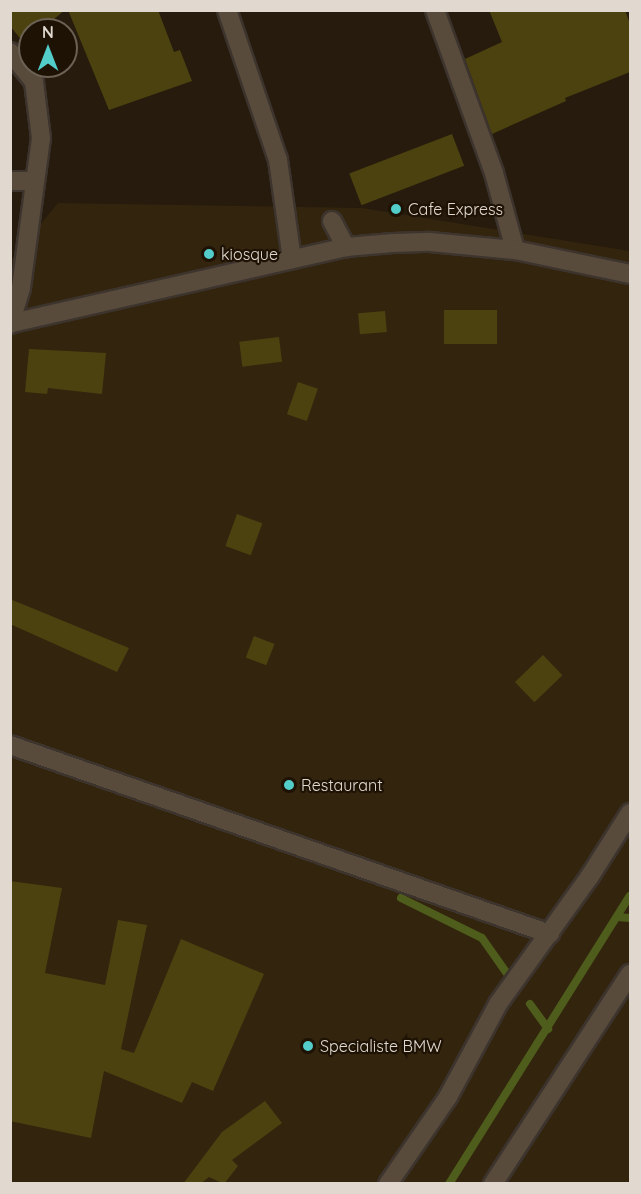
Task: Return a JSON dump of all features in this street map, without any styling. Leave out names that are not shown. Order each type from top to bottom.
[{"type":"street","points":[[227,10],[278,160],[292,259]]},
{"type":"street","points":[[435,10],[494,173],[515,250]]},
{"type":"street","points":[[10,52],[34,82],[38,98],[41,138],[21,288],[11,323],[346,247],[430,242],[515,250],[630,274]]},
{"type":"street","points":[[10,181],[34,181]]},
{"type":"street","points":[[332,220],[346,247]]},
{"type":"street","points":[[10,745],[550,934]]},
{"type":"street","points":[[388,1184],[448,1097],[498,1005],[550,934],[630,813]]},
{"type":"street","points":[[493,1184],[630,974]]},
{"type":"shaded area","points":[[58,203],[362,208],[630,251],[630,1183],[11,1184],[11,260]]},
{"type":"building","points":[[10,10],[65,10],[55,18],[18,18],[18,36],[10,26]]},
{"type":"building","points":[[68,10],[158,10],[174,52],[180,50],[192,81],[109,110],[78,34],[78,18],[71,18]]},
{"type":"building","points":[[489,10],[625,10],[630,24],[630,72],[565,98],[566,101],[492,134],[465,59],[502,42]]},
{"type":"building","points":[[452,134],[464,166],[361,205],[349,173]]},
{"type":"building","points":[[444,310],[497,310],[497,344],[444,344]]},
{"type":"building","points":[[385,311],[387,332],[360,334],[358,313]]},
{"type":"building","points":[[279,337],[282,362],[242,367],[239,342]]},
{"type":"building","points":[[29,349],[106,353],[102,394],[48,388],[47,394],[25,392]]},
{"type":"building","points":[[298,382],[318,389],[307,421],[287,414]]},
{"type":"building","points":[[237,514],[262,523],[251,555],[225,546]]},
{"type":"building","points":[[10,599],[129,648],[117,672],[10,624]]},
{"type":"building","points":[[254,636],[275,644],[266,665],[246,657]]},
{"type":"building","points":[[543,655],[562,675],[534,702],[515,682]]},
{"type":"building","points":[[10,881],[62,888],[45,973],[105,985],[118,920],[147,925],[121,1049],[134,1053],[181,939],[264,974],[213,1091],[192,1082],[182,1103],[104,1071],[91,1138],[10,1121]]},
{"type":"building","points":[[265,1101],[282,1123],[232,1160],[238,1166],[224,1184],[209,1177],[200,1184],[183,1184],[222,1132]]},
{"type":"waterway","points":[[449,1184],[630,896]]},
{"type":"waterway","points":[[401,898],[482,938],[506,972]]},
{"type":"waterway","points":[[617,917],[630,918]]},
{"type":"waterway","points":[[530,1004],[548,1029]]},
{"type":"place","name":"Cafe Express","points":[[396,209]]},
{"type":"place","name":"kiosque","points":[[209,254]]},
{"type":"place","name":"Restaurant","points":[[289,785]]},
{"type":"place","name":"Specialiste BMW","points":[[308,1046]]}]
